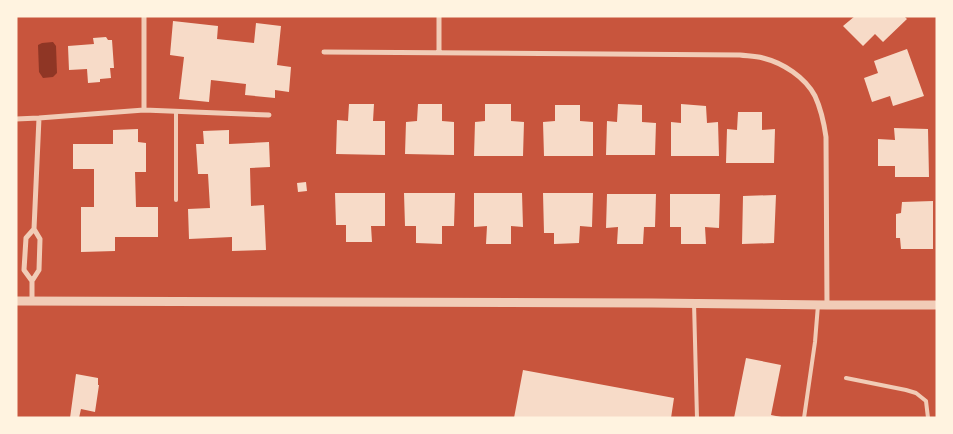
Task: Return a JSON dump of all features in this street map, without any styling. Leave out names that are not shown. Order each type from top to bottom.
[{"type":"street","points":[[144,16],[144,110]]},
{"type":"street","points":[[439,16],[439,53]]},
{"type":"street","points":[[324,52],[740,55],[762,58],[782,65],[800,78],[814,95],[822,116],[826,137],[822,305]]},
{"type":"street","points":[[16,118],[144,110],[270,115]]},
{"type":"street","points":[[32,301],[32,281],[39,270],[40,239],[34,229],[38,118]]},
{"type":"street","points":[[32,281],[24,270],[26,238],[34,229]]},
{"type":"street","points":[[16,301],[937,305]]},
{"type":"lane","points":[[176,111],[176,200]]},
{"type":"lane","points":[[694,303],[697,418]]},
{"type":"lane","points":[[804,418],[814,342],[822,305]]},
{"type":"lane","points":[[846,378],[916,393],[926,401],[928,418]]},
{"type":"shaded area","points":[[53,42],[56,46],[57,73],[53,77],[43,78],[39,72],[38,45]]},
{"type":"building","points":[[855,16],[904,16],[907,19],[883,42],[875,34],[863,46],[843,26]]},
{"type":"building","points":[[173,21],[218,26],[217,39],[254,43],[256,23],[281,26],[277,65],[291,67],[289,92],[275,90],[275,98],[245,95],[246,84],[211,80],[209,102],[179,99],[184,57],[170,55]]},
{"type":"building","points":[[106,37],[108,40],[112,40],[114,68],[110,68],[111,78],[100,79],[100,82],[88,83],[87,69],[69,70],[68,46],[94,44],[93,38]]},
{"type":"building","points":[[907,49],[924,96],[893,106],[890,96],[872,102],[864,78],[878,73],[874,61]]},
{"type":"building","points":[[349,104],[374,104],[373,121],[385,121],[385,155],[336,154],[337,120],[348,121]]},
{"type":"building","points":[[418,104],[442,104],[442,121],[454,122],[454,155],[405,154],[406,122],[417,121]]},
{"type":"building","points":[[485,104],[511,104],[511,121],[524,122],[523,156],[474,156],[475,122],[485,121]]},
{"type":"building","points":[[618,104],[642,105],[642,122],[656,123],[655,155],[606,155],[607,121],[617,122]]},
{"type":"building","points":[[681,104],[706,106],[707,123],[718,122],[719,156],[671,156],[671,122],[681,123]]},
{"type":"building","points":[[555,105],[580,105],[580,121],[593,122],[593,156],[544,156],[543,122],[555,121]]},
{"type":"building","points":[[738,112],[762,112],[762,130],[775,129],[774,163],[726,163],[727,129],[737,130]]},
{"type":"building","points":[[894,128],[928,129],[929,177],[895,177],[895,166],[878,166],[878,139],[895,140]]},
{"type":"building","points":[[138,129],[138,142],[146,143],[146,172],[135,172],[136,207],[158,207],[158,237],[115,237],[115,251],[81,252],[81,207],[94,207],[94,169],[73,169],[73,144],[113,144],[113,130]]},
{"type":"building","points":[[229,130],[229,144],[269,142],[270,167],[250,168],[251,206],[264,205],[266,250],[232,251],[232,237],[189,239],[188,209],[210,208],[208,174],[198,174],[196,144],[204,144],[203,131]]},
{"type":"building","points":[[306,182],[307,191],[298,192],[297,183]]},
{"type":"building","points":[[335,193],[385,193],[385,226],[371,226],[372,242],[346,242],[346,225],[336,225]]},
{"type":"building","points":[[404,193],[455,193],[454,226],[442,226],[442,244],[416,243],[416,226],[405,226]]},
{"type":"building","points":[[474,193],[522,193],[523,227],[511,226],[511,244],[486,244],[487,226],[474,227]]},
{"type":"building","points":[[543,193],[593,193],[592,227],[580,226],[579,243],[554,244],[554,233],[544,233]]},
{"type":"building","points":[[607,194],[656,194],[655,227],[644,227],[643,244],[617,244],[618,227],[606,228]]},
{"type":"building","points":[[670,194],[720,194],[719,228],[705,227],[706,244],[681,244],[681,227],[670,227]]},
{"type":"building","points":[[776,195],[774,243],[742,244],[743,196]]},
{"type":"building","points":[[933,201],[933,249],[901,249],[900,238],[896,238],[896,214],[901,213],[902,202]]},
{"type":"building","points":[[746,358],[781,365],[771,415],[781,418],[734,418]]},
{"type":"building","points":[[523,370],[674,398],[671,418],[514,418]]},
{"type":"building","points":[[76,374],[98,378],[99,385],[95,412],[81,409],[79,418],[70,418]]}]
